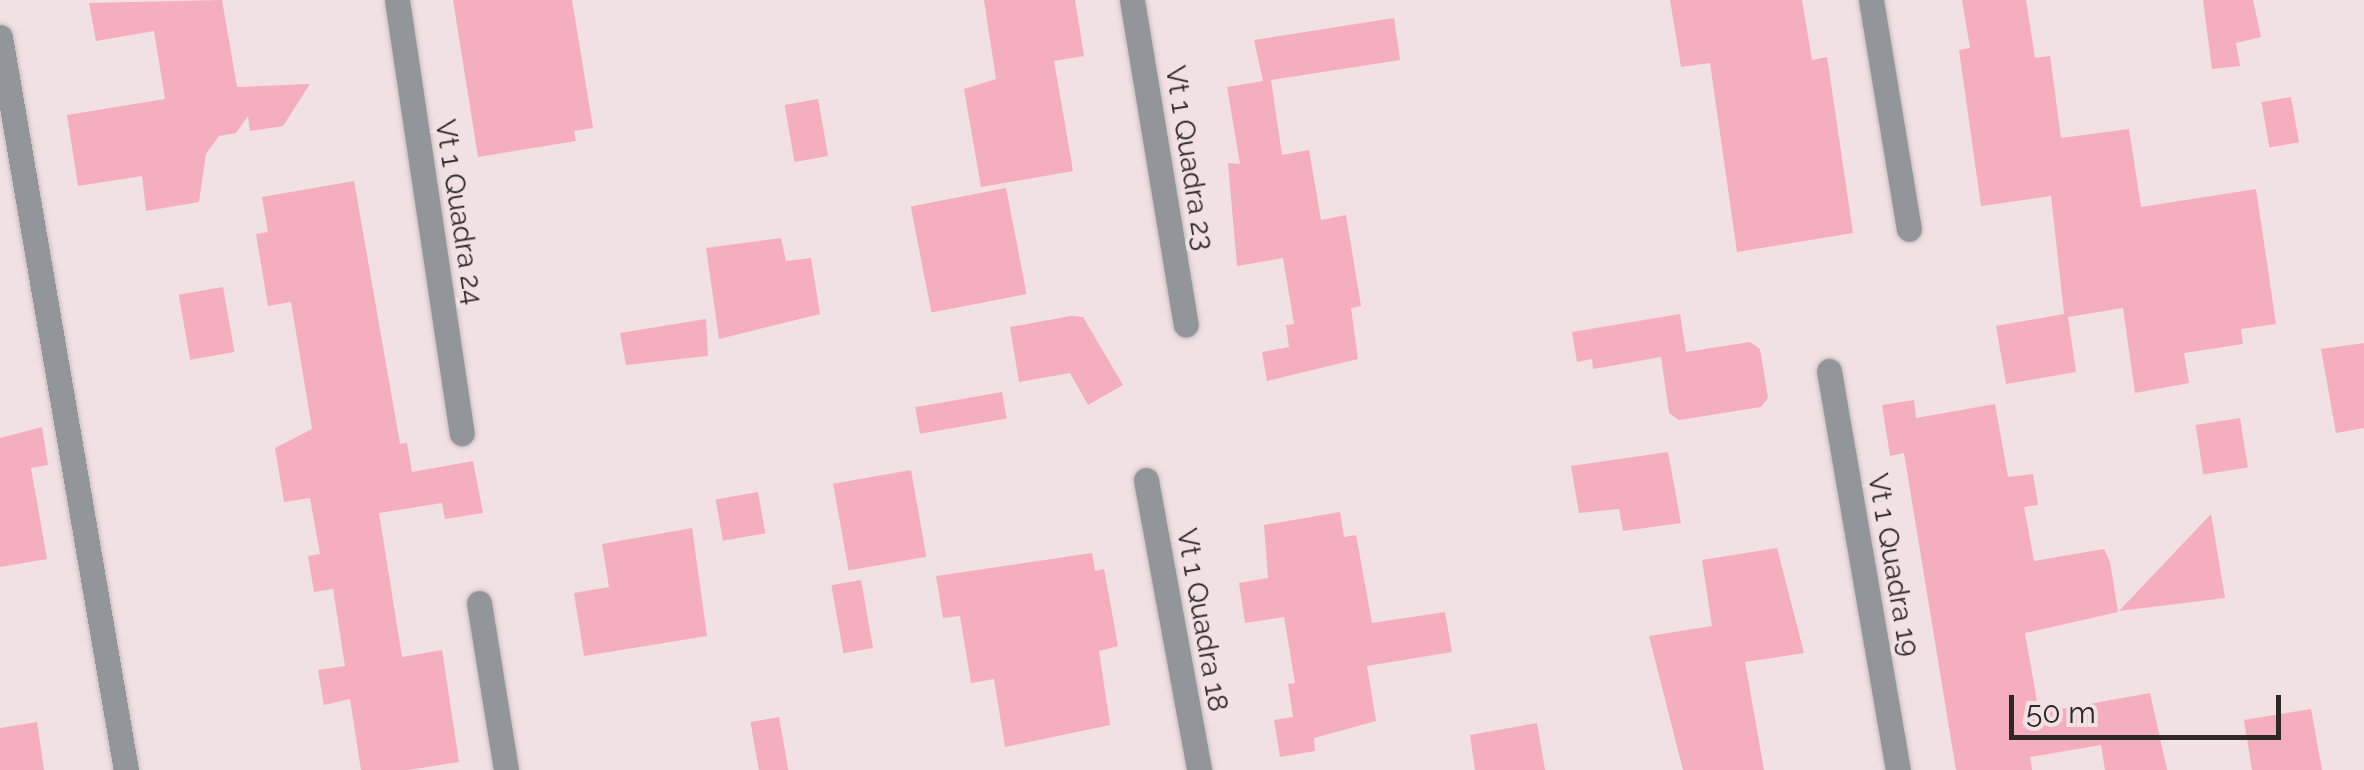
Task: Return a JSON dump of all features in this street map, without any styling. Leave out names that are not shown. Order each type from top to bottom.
[{"type":"street","name":"Vt 1 Quadra 24","points":[[397,0],[462,433]]},
{"type":"street","name":"Vt 1 Quadra 23","points":[[1132,0],[1186,325]]},
{"type":"street","points":[[1871,0],[1909,229]]},
{"type":"street","points":[[0,37],[126,770]]},
{"type":"street","name":"Vt 1 Quadra 19","points":[[1829,371],[1898,770]]},
{"type":"street","name":"Vt 1 Quadra 18","points":[[1146,480],[1198,770]]},
{"type":"street","points":[[479,604],[506,770]]},
{"type":"building","points":[[222,0],[237,87],[310,84],[283,126],[250,131],[248,116],[236,133],[219,136],[206,154],[199,202],[146,211],[142,176],[78,186],[67,115],[165,99],[154,31],[96,41],[89,3]]},
{"type":"building","points":[[453,0],[572,0],[593,128],[574,131],[576,141],[478,157]]},
{"type":"building","points":[[984,0],[1075,0],[1084,56],[1054,61],[1073,171],[981,187],[964,89],[996,79]]},
{"type":"building","points":[[1670,0],[1802,0],[1812,60],[1827,57],[1853,233],[1737,252],[1710,63],[1681,67]]},
{"type":"building","points":[[1962,0],[2026,0],[2035,58],[2050,56],[2061,138],[2129,129],[2141,207],[2256,189],[2276,324],[2241,329],[2243,344],[2184,353],[2189,383],[2135,393],[2123,308],[2068,317],[2076,372],[2006,384],[1996,326],[2064,314],[2051,196],[1981,206],[1959,50],[1970,48]]},
{"type":"building","points":[[2203,0],[2253,0],[2261,37],[2236,43],[2240,66],[2212,69]]},
{"type":"building","points":[[1394,18],[1400,60],[1271,80],[1282,155],[1309,150],[1321,220],[1346,215],[1361,306],[1351,308],[1358,359],[1267,381],[1262,352],[1289,347],[1286,325],[1294,324],[1283,258],[1237,266],[1228,163],[1240,164],[1227,87],[1263,81],[1254,40]]},
{"type":"building","points":[[2291,97],[2299,142],[2269,148],[2261,102]]},
{"type":"building","points":[[818,99],[828,156],[795,162],[785,105]]},
{"type":"building","points":[[354,181],[400,444],[407,443],[412,472],[473,461],[483,513],[445,519],[442,503],[379,513],[402,657],[442,650],[459,762],[408,770],[361,770],[350,699],[324,705],[318,670],[345,666],[333,589],[314,592],[308,556],[320,554],[310,498],[284,502],[275,448],[312,429],[291,302],[268,306],[256,234],[268,232],[262,197]]},
{"type":"building","points":[[1006,188],[1027,294],[931,313],[911,207]]},
{"type":"building","points":[[781,238],[786,261],[811,258],[820,314],[719,339],[706,248]]},
{"type":"building","points":[[223,287],[234,352],[190,360],[179,295]]},
{"type":"building","points":[[1680,314],[1686,352],[1750,342],[1760,349],[1768,398],[1761,407],[1679,420],[1669,413],[1661,357],[1593,369],[1592,359],[1577,362],[1572,332]]},
{"type":"building","points":[[1083,317],[1123,385],[1088,405],[1070,373],[1019,382],[1010,327]]},
{"type":"building","points":[[706,319],[708,356],[626,365],[620,333]]},
{"type":"building","points":[[2364,343],[2364,428],[2336,433],[2321,349]]},
{"type":"building","points":[[1002,392],[1007,419],[920,434],[915,407]]},
{"type":"building","points":[[1914,400],[1916,418],[1995,404],[2008,477],[2033,474],[2038,505],[2024,507],[2034,561],[2104,549],[2110,562],[2118,612],[2025,633],[2039,713],[2150,693],[2167,770],[2105,770],[2101,745],[2030,757],[2032,770],[1956,770],[1904,453],[1890,456],[1882,405]]},
{"type":"building","points":[[2240,418],[2248,467],[2203,474],[2196,425]]},
{"type":"building","points":[[42,427],[48,465],[31,468],[47,559],[0,567],[0,438]]},
{"type":"building","points":[[1668,452],[1681,523],[1623,531],[1619,509],[1579,513],[1571,466]]},
{"type":"building","points":[[911,470],[926,557],[848,570],[833,484]]},
{"type":"building","points":[[758,492],[765,533],[723,541],[716,499]]},
{"type":"building","points":[[1340,512],[1344,537],[1356,535],[1372,623],[1445,612],[1452,652],[1367,666],[1376,721],[1314,738],[1315,751],[1280,757],[1274,720],[1293,717],[1288,684],[1295,683],[1284,617],[1245,623],[1239,583],[1268,578],[1264,525]]},
{"type":"building","points":[[2211,514],[2225,598],[2119,611]]},
{"type":"building","points":[[692,528],[707,636],[584,656],[574,593],[609,587],[602,544]]},
{"type":"building","points":[[1777,548],[1804,653],[1745,662],[1764,770],[1683,770],[1649,636],[1712,626],[1702,560]]},
{"type":"building","points":[[1092,553],[1095,571],[1104,569],[1118,646],[1099,651],[1110,725],[1005,747],[994,679],[971,683],[960,616],[943,618],[936,576]]},
{"type":"building","points":[[861,580],[873,648],[843,653],[831,585]]},
{"type":"building","points":[[2311,709],[2322,770],[2252,770],[2244,720]]},
{"type":"building","points":[[779,717],[788,770],[759,770],[750,722]]},
{"type":"building","points":[[37,722],[44,770],[0,770],[0,728]]},
{"type":"building","points":[[1537,723],[1545,770],[1475,770],[1470,735]]}]
